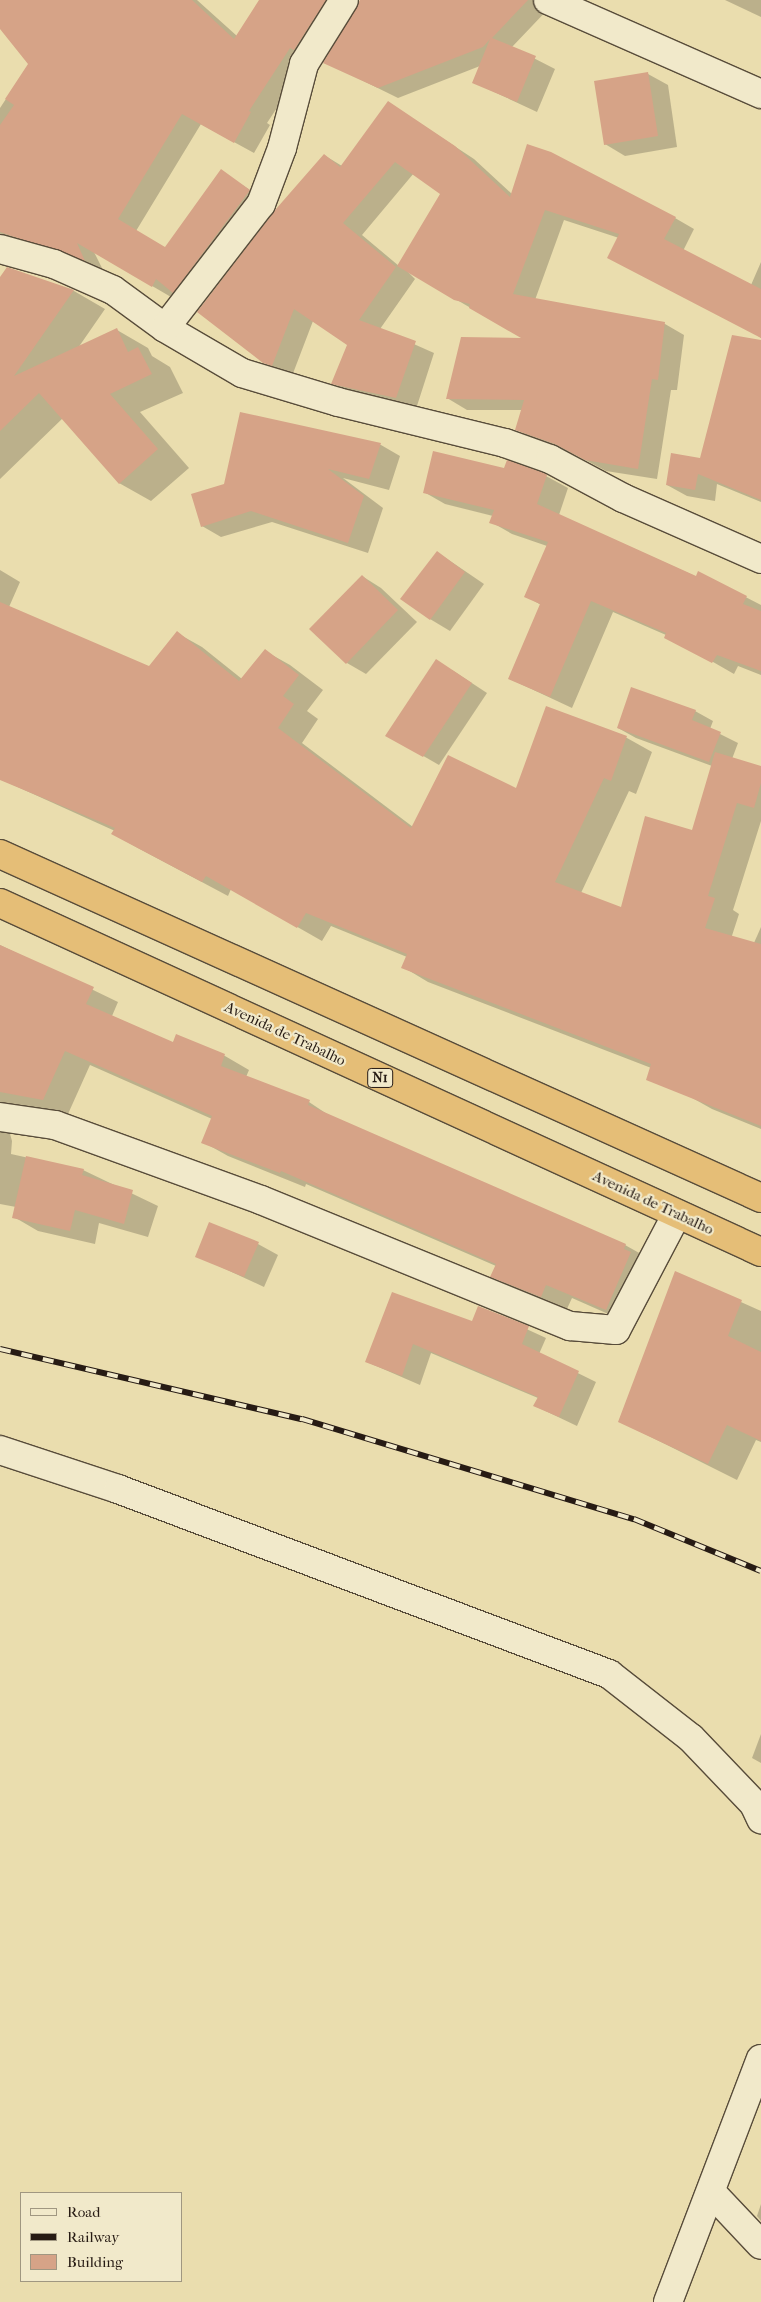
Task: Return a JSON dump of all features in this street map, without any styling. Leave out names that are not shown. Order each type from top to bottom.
[{"type":"highway","points":[[0,854],[761,1198]]},
{"type":"highway","name":"Avenida de Trabalho","points":[[0,903],[761,1252]]},
{"type":"highway","points":[[95,946],[115,907]]},
{"type":"street","points":[[165,328],[261,204],[282,148],[304,64],[344,0]]},
{"type":"street","points":[[548,0],[761,94]]},
{"type":"street","points":[[0,249],[54,264],[113,290],[165,328],[242,373],[266,382],[505,443],[550,459],[623,498],[761,558]]},
{"type":"street","points":[[0,1117],[55,1125],[252,1197],[570,1326],[616,1330],[677,1214]]},
{"type":"street","points":[[0,1450],[118,1489],[609,1674],[691,1738],[754,1804],[761,1819]]},
{"type":"street","points":[[668,2302],[712,2193],[761,2059]]},
{"type":"street","points":[[712,2193],[761,2245]]},
{"type":"building","points":[[0,0],[192,0],[234,39],[259,0],[326,0],[294,50],[290,48],[249,111],[251,112],[234,143],[182,114],[118,219],[165,247],[221,169],[250,190],[173,293],[156,279],[152,287],[77,243],[85,261],[0,232],[0,125],[14,105],[5,99],[28,64],[0,29]]},
{"type":"building","points":[[360,0],[528,0],[492,38],[536,56],[517,102],[472,83],[490,39],[483,47],[378,88],[323,63]]},
{"type":"building","points":[[648,72],[658,136],[604,145],[594,81]]},
{"type":"building","points":[[388,101],[455,146],[510,197],[527,144],[551,152],[676,217],[664,239],[761,289],[761,338],[607,258],[619,234],[545,210],[513,294],[665,322],[658,380],[652,379],[638,469],[585,460],[555,444],[515,430],[524,400],[446,399],[461,337],[521,338],[469,308],[470,304],[454,300],[397,266],[440,194],[395,162],[343,223],[396,267],[359,320],[416,341],[396,398],[331,384],[347,345],[294,309],[272,366],[263,363],[197,312],[276,209],[324,154],[340,167]]},
{"type":"building","points":[[7,267],[74,290],[14,376],[117,328],[128,352],[138,347],[152,374],[110,394],[158,449],[119,484],[39,393],[0,431],[0,277]]},
{"type":"building","points":[[732,335],[761,340],[761,500],[698,474],[695,490],[666,485],[671,453],[700,458]]},
{"type":"building","points":[[240,412],[381,443],[369,479],[328,469],[364,496],[348,543],[251,511],[201,527],[191,494],[224,484]]},
{"type":"building","points":[[433,451],[504,468],[507,460],[544,473],[547,475],[537,504],[696,576],[698,571],[747,596],[743,604],[761,611],[761,671],[717,655],[712,663],[664,638],[666,633],[591,601],[550,697],[508,679],[540,604],[524,597],[548,542],[489,523],[494,510],[423,493]]},
{"type":"building","points":[[437,551],[465,572],[430,620],[400,599]]},
{"type":"building","points":[[362,575],[398,610],[346,664],[309,629]]},
{"type":"building","points":[[0,602],[149,666],[177,631],[239,681],[265,649],[299,675],[283,696],[294,704],[278,728],[411,828],[448,755],[516,788],[546,706],[627,736],[611,781],[604,778],[555,882],[621,907],[645,816],[692,830],[715,752],[761,766],[761,783],[754,808],[737,803],[708,896],[715,898],[705,928],[761,944],[761,1126],[646,1080],[651,1064],[401,968],[407,954],[306,913],[297,928],[206,876],[202,882],[111,834],[115,828],[0,780]]},
{"type":"building","points":[[436,659],[472,683],[423,757],[385,736]]},
{"type":"building","points":[[631,687],[696,710],[692,720],[721,732],[709,762],[617,728]]},
{"type":"building","points":[[0,945],[94,987],[86,1004],[173,1042],[176,1034],[225,1054],[221,1066],[310,1100],[308,1105],[626,1244],[624,1249],[631,1252],[606,1310],[546,1285],[541,1297],[490,1277],[496,1264],[281,1171],[280,1173],[201,1143],[212,1116],[65,1051],[43,1100],[0,1092]]},
{"type":"building","points":[[26,1156],[84,1169],[82,1175],[133,1190],[124,1224],[75,1210],[70,1231],[12,1218]]},
{"type":"building","points":[[209,1222],[259,1242],[244,1277],[195,1257]]},
{"type":"building","points":[[675,1271],[742,1300],[728,1336],[761,1352],[761,1441],[727,1425],[708,1464],[618,1422]]},
{"type":"building","points":[[392,1292],[472,1321],[478,1306],[529,1326],[522,1344],[579,1371],[559,1417],[533,1406],[538,1397],[413,1344],[402,1376],[365,1362]]},
{"type":"railway","points":[[0,1349],[302,1419],[634,1519],[761,1571]]}]
